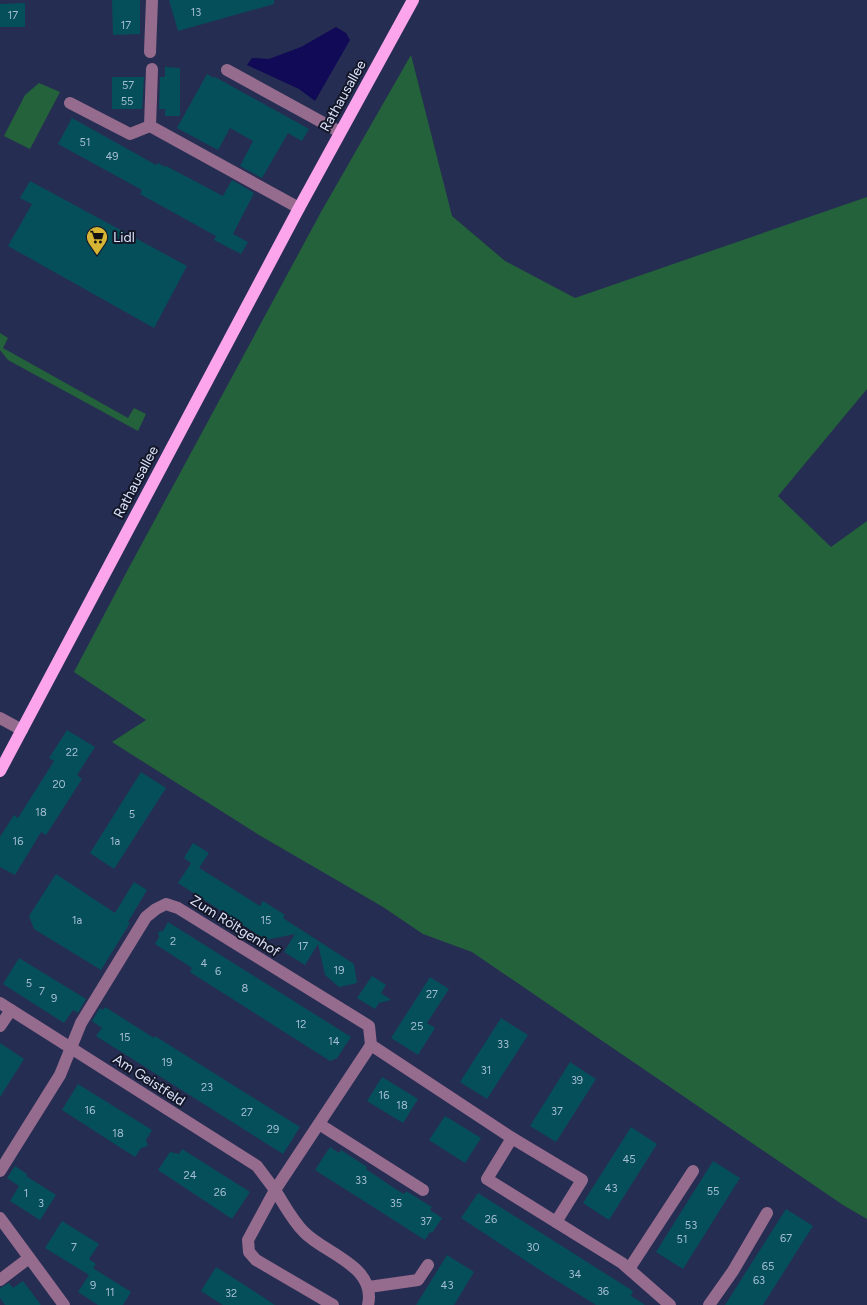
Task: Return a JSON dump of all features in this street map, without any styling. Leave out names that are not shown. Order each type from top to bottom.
[{"type":"main road","name":"Rathausallee","points":[[0,771],[299,208],[413,0]]},
{"type":"street","points":[[150,52],[152,0]]},
{"type":"street","points":[[150,126],[152,68]]},
{"type":"street","points":[[227,70],[340,132]]},
{"type":"street","points":[[70,103],[130,134],[150,126]]},
{"type":"street","points":[[150,126],[299,208]]},
{"type":"street","points":[[0,718],[22,730]]},
{"type":"street","name":"Zum Röltgenhof","points":[[71,1048],[81,1023],[146,917],[166,904],[178,908],[370,1026],[371,1045]]},
{"type":"street","name":"Am Geistfeld","points":[[0,1003],[257,1166],[304,1232],[359,1271],[369,1287]]},
{"type":"street","points":[[0,1026],[11,1010]]},
{"type":"street","points":[[333,1305],[256,1260],[249,1252],[248,1240],[275,1190],[371,1045],[512,1138],[582,1180],[556,1222]]},
{"type":"street","points":[[0,1171],[60,1075],[71,1048]]},
{"type":"street","points":[[319,1124],[423,1190]]},
{"type":"street","points":[[512,1138],[487,1179],[622,1263],[670,1305]]},
{"type":"street","points":[[629,1269],[693,1171]]},
{"type":"street","points":[[709,1305],[733,1271],[768,1213]]},
{"type":"street","points":[[0,1218],[64,1305]]},
{"type":"street","points":[[0,1280],[29,1258]]},
{"type":"street","points":[[368,1305],[369,1287],[418,1280],[428,1265]]},
{"type":"green space","points":[[411,55],[452,216],[505,261],[575,298],[867,197],[867,389],[778,496],[831,547],[867,521],[867,1219],[843,1205],[472,952],[423,934],[383,907],[259,835],[112,742],[146,720],[74,672],[321,212]]},
{"type":"green space","points":[[39,83],[60,92],[30,149],[4,136],[25,95]]},
{"type":"green space","points":[[0,333],[8,338],[3,348],[128,418],[134,408],[146,414],[138,431],[8,360],[0,350]]},
{"type":"shaded area","points":[[336,27],[346,33],[350,40],[315,101],[299,89],[247,65],[252,58],[269,59],[301,47]]},
{"type":"building","points":[[112,0],[140,0],[140,34],[113,35]]},
{"type":"building","points":[[169,0],[274,0],[274,4],[178,31]]},
{"type":"building","points":[[25,3],[25,27],[0,27],[0,4]]},
{"type":"building","points":[[165,67],[180,68],[180,116],[165,116],[165,109],[159,109],[160,77],[165,77]]},
{"type":"building","points":[[207,74],[309,129],[302,141],[288,133],[262,178],[240,166],[253,141],[230,128],[218,150],[177,128]]},
{"type":"building","points":[[112,77],[144,77],[142,109],[112,109]]},
{"type":"building","points":[[72,118],[156,165],[158,163],[166,166],[223,196],[232,180],[254,193],[233,234],[248,242],[241,254],[214,240],[216,236],[140,194],[142,190],[58,144]]},
{"type":"building","name":"Lidl","points":[[30,181],[187,266],[154,328],[8,246],[32,204],[20,198]]},
{"type":"building","points":[[67,730],[95,747],[77,775],[82,779],[46,835],[41,832],[15,875],[0,867],[0,837],[14,815],[18,818],[54,761],[49,758]]},
{"type":"building","points":[[141,772],[166,788],[114,869],[90,853]]},
{"type":"building","points":[[193,843],[209,853],[199,868],[260,906],[263,901],[285,915],[283,918],[354,964],[357,983],[339,987],[325,975],[318,944],[305,965],[284,952],[295,934],[266,940],[178,883],[191,863],[184,858]]},
{"type":"building","points":[[56,874],[115,913],[134,882],[147,890],[128,922],[130,923],[101,970],[34,929],[29,916]]},
{"type":"building","points":[[168,922],[351,1037],[337,1058],[330,1061],[190,972],[192,968],[155,944],[159,937],[158,932],[163,931]]},
{"type":"building","points":[[19,958],[86,999],[78,1013],[73,1010],[64,1023],[3,984]]},
{"type":"building","points":[[372,976],[386,985],[381,993],[391,1000],[379,1003],[375,1009],[357,998]]},
{"type":"building","points":[[430,977],[449,989],[427,1023],[435,1028],[418,1055],[391,1038]]},
{"type":"building","points":[[105,1007],[154,1038],[155,1036],[300,1127],[283,1154],[96,1036],[102,1028],[92,1021],[100,1008],[103,1010]]},
{"type":"building","points":[[501,1018],[528,1035],[487,1099],[460,1082]]},
{"type":"building","points":[[0,1043],[24,1059],[0,1097]]},
{"type":"building","points":[[570,1062],[596,1079],[556,1142],[530,1126]]},
{"type":"building","points":[[382,1077],[418,1099],[403,1123],[367,1101]]},
{"type":"building","points":[[78,1084],[152,1130],[146,1140],[148,1146],[141,1148],[135,1157],[62,1110]]},
{"type":"building","points":[[445,1116],[481,1138],[465,1163],[429,1140]]},
{"type":"building","points":[[631,1127],[657,1144],[609,1220],[583,1203]]},
{"type":"building","points":[[330,1147],[339,1153],[341,1150],[404,1194],[406,1191],[432,1207],[430,1210],[442,1218],[432,1233],[430,1232],[425,1240],[315,1170]]},
{"type":"building","points":[[182,1149],[250,1192],[232,1219],[158,1170],[170,1152],[179,1154]]},
{"type":"building","points":[[713,1161],[740,1178],[683,1269],[656,1252]]},
{"type":"building","points":[[15,1166],[27,1174],[26,1176],[56,1195],[40,1220],[10,1201],[19,1186],[7,1178]]},
{"type":"building","points":[[478,1193],[633,1291],[631,1296],[645,1305],[596,1305],[461,1218]]},
{"type":"building","points":[[786,1209],[813,1226],[763,1305],[725,1305]]},
{"type":"building","points":[[62,1221],[99,1244],[89,1259],[96,1264],[93,1268],[131,1292],[123,1305],[98,1305],[78,1292],[89,1275],[45,1248]]},
{"type":"building","points":[[447,1255],[474,1272],[454,1305],[416,1305]]},
{"type":"building","points":[[216,1267],[275,1305],[223,1305],[201,1291]]},
{"type":"building","points":[[23,1281],[41,1305],[5,1305],[0,1298],[0,1288],[9,1283],[13,1288]]},
{"type":"place","name":"Lidl","points":[[97,256]]}]
